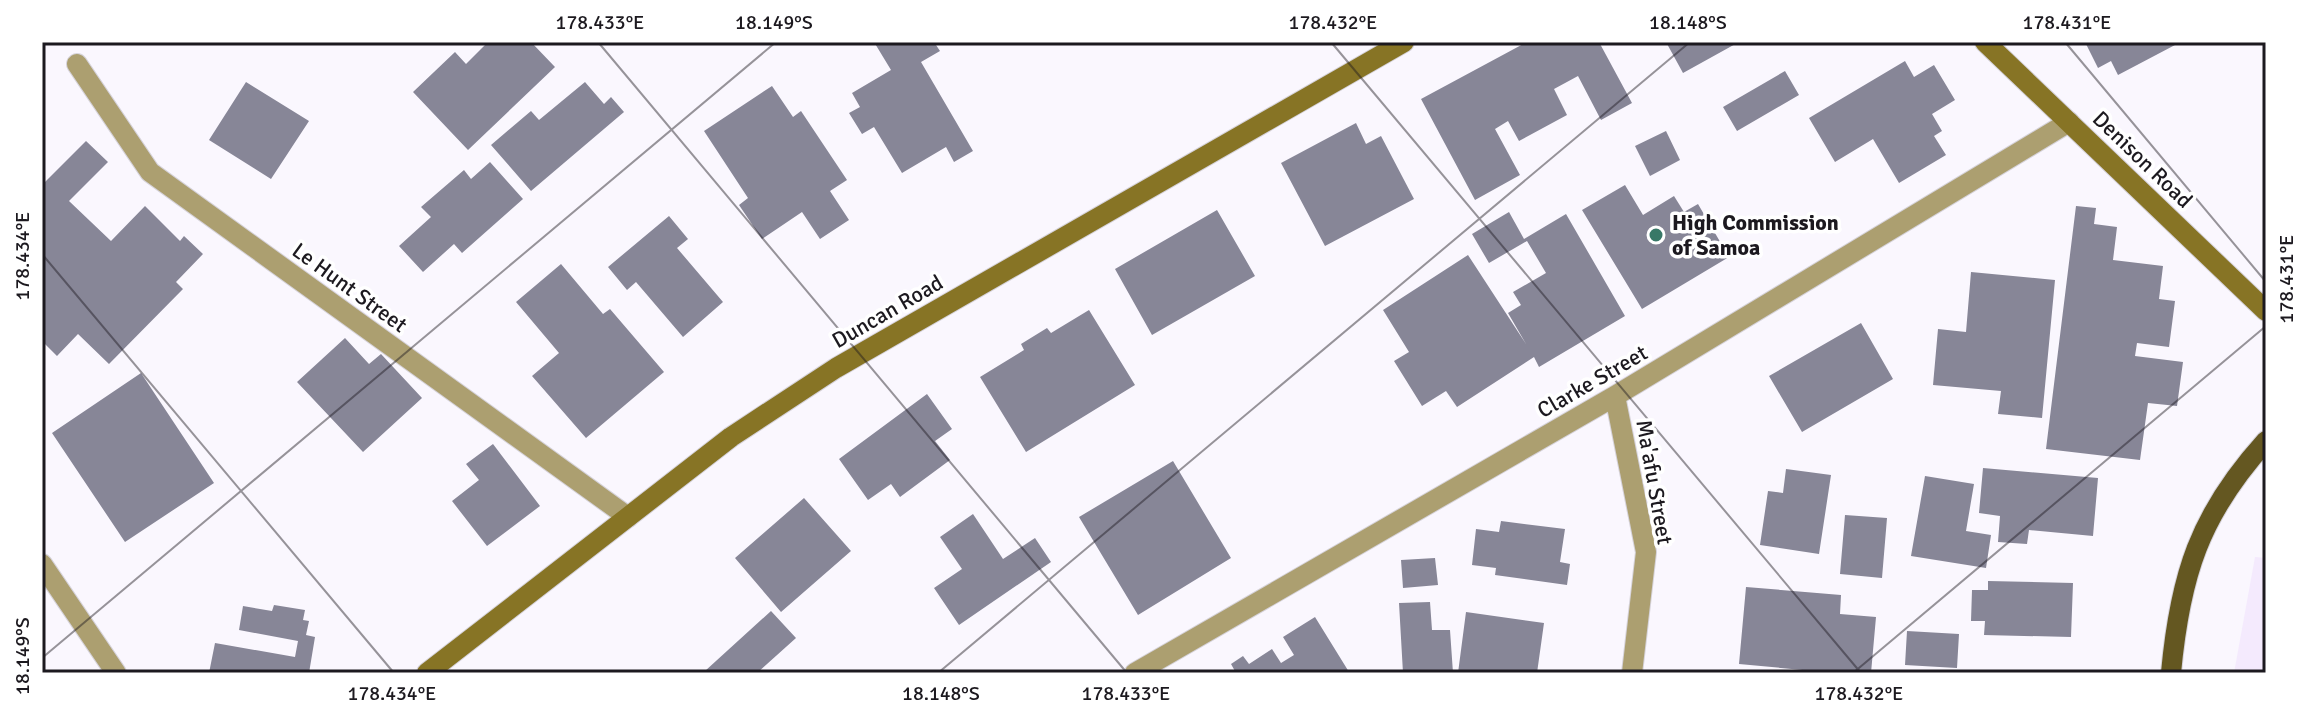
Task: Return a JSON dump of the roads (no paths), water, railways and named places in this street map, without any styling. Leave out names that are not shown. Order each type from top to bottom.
[{"type":"main road","name":"Duncan Road","points":[[427,673],[731,437],[836,368],[1404,42]]},
{"type":"main road","name":"Denison Road","points":[[1985,42],[2266,311]]},
{"type":"main road","points":[[2171,673],[2184,582],[2197,545],[2222,498],[2266,441]]},
{"type":"street","name":"Le Hunt Street","points":[[77,64],[150,172],[628,517]]},
{"type":"street","name":"Clarke Street","points":[[1135,673],[1615,396],[2069,122]]},
{"type":"street","name":"Ma'afu Street","points":[[1615,396],[1646,552],[1632,673]]},
{"type":"street","points":[[42,564],[116,673]]},
{"type":"place","name":"High Commission of Samoa","points":[[1656,235]]}]
